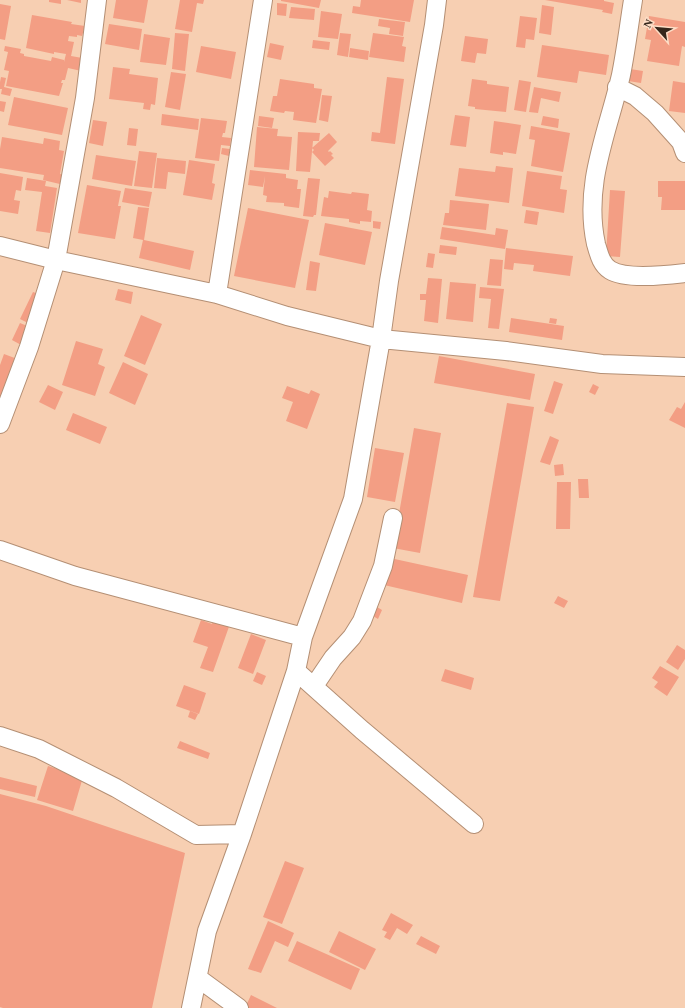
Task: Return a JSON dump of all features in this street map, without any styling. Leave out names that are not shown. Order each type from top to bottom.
[{"type":"street","points":[[0,424],[29,347],[56,260],[85,98],[97,0]]},
{"type":"street","points":[[217,294],[264,0]]},
{"type":"street","points":[[191,1008],[207,931],[242,834],[296,671],[303,637],[353,499],[381,339],[389,281],[433,33],[437,0]]},
{"type":"street","points":[[633,0],[621,75],[594,176],[592,210],[598,253],[603,263],[610,270],[621,274],[660,276],[685,273]]},
{"type":"street","points":[[617,87],[635,96],[655,113],[681,142],[685,153]]},
{"type":"street","points":[[0,246],[56,260],[217,294],[287,316],[381,339],[602,364],[685,366]]},
{"type":"street","points":[[314,686],[333,658],[352,637],[362,621],[383,566],[393,518]]},
{"type":"street","points":[[0,550],[75,576],[303,637]]},
{"type":"street","points":[[296,671],[362,730],[474,824]]},
{"type":"street","points":[[0,736],[39,749],[116,788],[196,835],[242,834]]},
{"type":"street","points":[[198,978],[239,1008]]},
{"type":"building","points":[[49,0],[61,0],[61,4],[49,2]]},
{"type":"building","points":[[67,0],[81,0],[81,3]]},
{"type":"building","points":[[116,0],[148,0],[144,23],[113,18]]},
{"type":"building","points":[[180,0],[204,0],[203,4],[197,3],[192,32],[175,29]]},
{"type":"building","points":[[281,0],[321,0],[319,8]]},
{"type":"building","points":[[361,0],[414,0],[410,22],[352,13],[353,6],[360,7]]},
{"type":"building","points":[[545,0],[604,0],[614,3],[612,14],[602,12],[603,10]]},
{"type":"building","points":[[277,3],[287,4],[286,16],[277,15]]},
{"type":"building","points":[[0,4],[11,6],[5,40],[0,39]]},
{"type":"building","points":[[542,5],[554,7],[551,35],[539,33]]},
{"type":"building","points":[[291,7],[315,9],[314,20],[289,18]]},
{"type":"building","points":[[321,11],[342,14],[338,39],[318,37]]},
{"type":"building","points":[[32,15],[72,22],[71,24],[85,26],[82,36],[69,36],[68,41],[74,42],[71,56],[88,59],[86,72],[68,68],[65,80],[62,80],[61,83],[63,83],[59,96],[6,86],[9,71],[4,70],[8,52],[4,51],[5,46],[21,49],[20,53],[24,54],[24,56],[51,61],[52,57],[64,60],[64,62],[66,54],[54,52],[54,54],[26,48]]},
{"type":"building","points":[[520,16],[537,18],[534,40],[526,39],[525,48],[516,47]]},
{"type":"building","points":[[649,16],[685,22],[685,47],[682,46],[679,66],[647,61],[651,40],[645,39]]},
{"type":"building","points":[[379,19],[405,22],[403,36],[389,34],[390,28],[378,26]]},
{"type":"building","points":[[109,24],[142,29],[139,50],[105,44]]},
{"type":"building","points":[[175,33],[189,34],[185,71],[172,69]]},
{"type":"building","points":[[340,33],[351,34],[348,57],[337,55]]},
{"type":"building","points":[[373,33],[404,37],[402,46],[406,47],[404,62],[369,57]]},
{"type":"building","points":[[144,34],[170,38],[166,65],[140,62]]},
{"type":"building","points":[[465,36],[488,39],[486,54],[477,53],[475,63],[461,61]]},
{"type":"building","points":[[313,40],[330,42],[329,50],[312,48]]},
{"type":"building","points":[[270,43],[284,46],[281,60],[267,57]]},
{"type":"building","points":[[542,45],[609,55],[606,75],[579,71],[577,83],[537,77]]},
{"type":"building","points":[[201,46],[236,52],[231,79],[196,72]]},
{"type":"building","points":[[350,48],[369,51],[368,60],[349,57]]},
{"type":"building","points":[[113,67],[130,69],[129,74],[158,78],[155,105],[151,104],[150,110],[143,109],[144,103],[109,99]]},
{"type":"building","points":[[630,69],[643,71],[641,83],[628,81]]},
{"type":"building","points":[[171,72],[186,74],[180,110],[165,107]]},
{"type":"building","points":[[1,77],[6,78],[4,87],[12,89],[10,96],[1,94]]},
{"type":"building","points":[[387,77],[404,79],[395,144],[371,141],[372,132],[380,133]]},
{"type":"building","points":[[280,79],[314,84],[314,88],[322,89],[316,123],[293,120],[294,112],[285,111],[284,113],[270,111],[273,96],[277,96]]},
{"type":"building","points":[[472,79],[487,81],[487,84],[509,87],[506,112],[475,109],[475,107],[468,106]]},
{"type":"building","points":[[519,80],[531,82],[526,112],[514,110]]},
{"type":"building","points":[[673,81],[685,83],[685,113],[669,111]]},
{"type":"building","points":[[534,87],[561,92],[559,102],[541,98],[538,113],[529,112]]},
{"type":"building","points":[[322,95],[332,96],[328,122],[319,120]]},
{"type":"building","points":[[14,97],[68,108],[62,135],[8,125]]},
{"type":"building","points":[[0,101],[6,102],[4,112],[0,111]]},
{"type":"building","points":[[162,114],[199,119],[198,130],[161,125]]},
{"type":"building","points":[[455,115],[470,117],[466,147],[450,145]]},
{"type":"building","points":[[259,116],[274,118],[272,128],[258,126]]},
{"type":"building","points":[[543,116],[559,119],[558,128],[541,125]]},
{"type":"building","points":[[201,118],[227,121],[225,133],[223,133],[222,137],[231,138],[230,146],[221,145],[219,161],[195,158]]},
{"type":"building","points":[[93,120],[107,122],[103,146],[89,143]]},
{"type":"building","points":[[494,121],[521,125],[516,154],[503,152],[503,155],[490,153]]},
{"type":"building","points":[[531,126],[570,133],[563,172],[531,166],[535,140],[529,139]]},
{"type":"building","points":[[257,127],[278,129],[277,136],[292,137],[289,170],[254,167]]},
{"type":"building","points":[[129,128],[138,129],[136,146],[127,145]]},
{"type":"building","points":[[298,132],[320,133],[319,141],[313,141],[310,172],[296,171]]},
{"type":"building","points":[[329,133],[337,142],[328,151],[333,154],[331,155],[334,158],[325,166],[312,152],[314,150],[312,148]]},
{"type":"building","points":[[2,137],[43,144],[44,138],[60,141],[59,150],[64,151],[60,174],[65,175],[64,185],[43,180],[44,175],[0,168],[0,149]]},
{"type":"building","points":[[222,148],[230,149],[229,156],[221,154]]},
{"type":"building","points":[[139,151],[157,153],[152,188],[134,186]]},
{"type":"building","points":[[96,155],[136,161],[132,186],[92,179]]},
{"type":"building","points":[[157,158],[186,161],[185,174],[168,172],[166,189],[154,188]]},
{"type":"building","points":[[189,160],[215,164],[212,183],[215,184],[212,200],[183,195]]},
{"type":"building","points":[[496,166],[513,168],[509,203],[455,196],[459,168],[495,172]]},
{"type":"building","points":[[250,170],[286,174],[286,178],[298,180],[297,189],[301,189],[299,208],[284,206],[284,203],[266,202],[267,196],[263,195],[265,176],[263,187],[248,185]]},
{"type":"building","points":[[527,171],[562,176],[560,189],[567,190],[564,213],[522,206]]},
{"type":"building","points":[[0,173],[23,177],[21,191],[16,190],[14,200],[20,201],[18,214],[0,211]]},
{"type":"building","points":[[27,178],[46,181],[45,186],[57,188],[50,233],[36,231],[42,192],[25,190]]},
{"type":"building","points":[[308,178],[320,179],[316,215],[313,217],[303,216]]},
{"type":"building","points":[[658,181],[685,181],[685,210],[661,210],[662,197],[658,197]]},
{"type":"building","points":[[87,185],[121,191],[118,206],[121,206],[115,239],[78,233]]},
{"type":"building","points":[[125,188],[152,192],[149,207],[122,202]]},
{"type":"building","points":[[610,190],[625,191],[620,257],[606,256]]},
{"type":"building","points":[[329,191],[351,194],[352,192],[369,194],[367,210],[372,211],[371,222],[360,221],[360,224],[349,222],[349,219],[321,216],[324,197],[328,198]]},
{"type":"building","points":[[450,200],[489,204],[486,230],[443,225],[445,213],[449,213]]},
{"type":"building","points":[[138,207],[149,208],[144,240],[194,251],[190,270],[139,258],[143,240],[133,238]]},
{"type":"building","points":[[248,208],[309,220],[295,288],[234,276]]},
{"type":"building","points":[[526,210],[539,212],[537,225],[524,223]]},
{"type":"building","points":[[373,221],[381,222],[380,229],[373,228]]},
{"type":"building","points":[[325,223],[372,232],[365,265],[319,255]]},
{"type":"building","points":[[442,227],[495,235],[496,228],[508,230],[505,249],[440,239]]},
{"type":"building","points":[[440,245],[457,247],[456,255],[439,253]]},
{"type":"building","points":[[506,248],[573,256],[570,276],[533,271],[534,265],[514,263],[513,270],[504,269]]},
{"type":"building","points":[[428,253],[435,254],[433,268],[426,267]]},
{"type":"building","points":[[490,259],[503,260],[501,286],[487,285]]},
{"type":"building","points":[[310,261],[320,263],[316,291],[306,290]]},
{"type":"building","points":[[428,278],[442,279],[438,323],[424,321],[426,300],[420,300],[420,294],[426,294]]},
{"type":"building","points":[[450,282],[476,284],[473,322],[446,319]]},
{"type":"building","points":[[480,287],[504,289],[499,329],[488,328],[491,299],[479,298]]},
{"type":"building","points":[[118,289],[133,292],[131,304],[115,300]]},
{"type":"building","points":[[33,292],[43,296],[30,324],[20,319]]},
{"type":"building","points":[[141,315],[162,324],[145,365],[124,356]]},
{"type":"building","points":[[511,318],[564,326],[562,340],[509,332]]},
{"type":"building","points":[[550,318],[557,319],[556,324],[549,323]]},
{"type":"building","points":[[20,323],[32,328],[23,346],[12,340]]},
{"type":"building","points":[[76,341],[103,349],[98,364],[105,367],[95,396],[62,385]]},
{"type":"building","points":[[4,354],[20,360],[0,410],[0,365]]},
{"type":"building","points":[[439,356],[535,374],[530,400],[434,383]]},
{"type":"building","points":[[123,362],[148,374],[135,405],[109,393]]},
{"type":"building","points":[[554,381],[563,384],[553,414],[544,411]]},
{"type":"building","points":[[593,384],[599,387],[595,395],[589,392]]},
{"type":"building","points":[[48,385],[63,392],[55,410],[39,402]]},
{"type":"building","points":[[287,386],[309,394],[311,390],[320,394],[307,429],[286,421],[293,402],[282,398]]},
{"type":"building","points":[[685,402],[685,428],[669,420],[677,407],[681,409]]},
{"type":"building","points":[[507,403],[534,407],[500,601],[473,597]]},
{"type":"building","points":[[73,413],[107,427],[100,444],[66,430]]},
{"type":"building","points":[[414,428],[441,433],[420,553],[393,548]]},
{"type":"building","points":[[550,436],[559,440],[550,465],[540,462]]},
{"type":"building","points":[[375,448],[404,453],[395,502],[367,497]]},
{"type":"building","points":[[563,464],[564,475],[555,476],[554,465]]},
{"type":"building","points":[[578,479],[588,479],[589,498],[579,498]]},
{"type":"building","points":[[557,482],[571,482],[570,529],[556,529]]},
{"type":"building","points":[[390,558],[468,575],[462,603],[384,585]]},
{"type":"building","points":[[558,596],[568,601],[564,608],[554,603]]},
{"type":"building","points":[[377,607],[382,610],[378,619],[373,616]]},
{"type":"building","points":[[215,616],[231,621],[213,672],[200,668],[208,647],[193,642],[201,620],[212,624]]},
{"type":"building","points":[[251,634],[266,640],[253,674],[238,668]]},
{"type":"building","points":[[677,645],[685,650],[685,659],[678,670],[666,662]]},
{"type":"building","points":[[660,666],[679,677],[667,696],[654,687],[658,682],[652,678]]},
{"type":"building","points":[[445,669],[474,678],[471,690],[441,681]]},
{"type":"building","points":[[257,672],[266,676],[262,685],[253,681]]},
{"type":"building","points":[[184,685],[206,693],[199,714],[176,706]]},
{"type":"building","points":[[190,711],[198,714],[195,720],[188,717]]},
{"type":"building","points":[[180,741],[210,753],[208,759],[177,748]]},
{"type":"building","points":[[48,766],[83,777],[73,811],[37,800]]},
{"type":"building","points":[[0,777],[37,786],[35,797],[0,789]]},
{"type":"building","points":[[0,794],[46,806],[185,853],[152,1008],[0,1007]]},
{"type":"building","points":[[285,861],[304,868],[282,924],[263,917]]},
{"type":"building","points":[[391,913],[413,925],[407,934],[397,928],[390,940],[384,937],[387,932],[382,930]]},
{"type":"building","points":[[268,921],[294,933],[288,947],[275,941],[261,973],[248,969]]},
{"type":"building","points":[[339,931],[376,949],[365,970],[329,952]]},
{"type":"building","points":[[421,936],[440,946],[436,954],[416,944]]},
{"type":"building","points":[[297,941],[360,969],[351,990],[288,961]]},
{"type":"building","points":[[251,995],[277,1008],[245,1008]]}]
